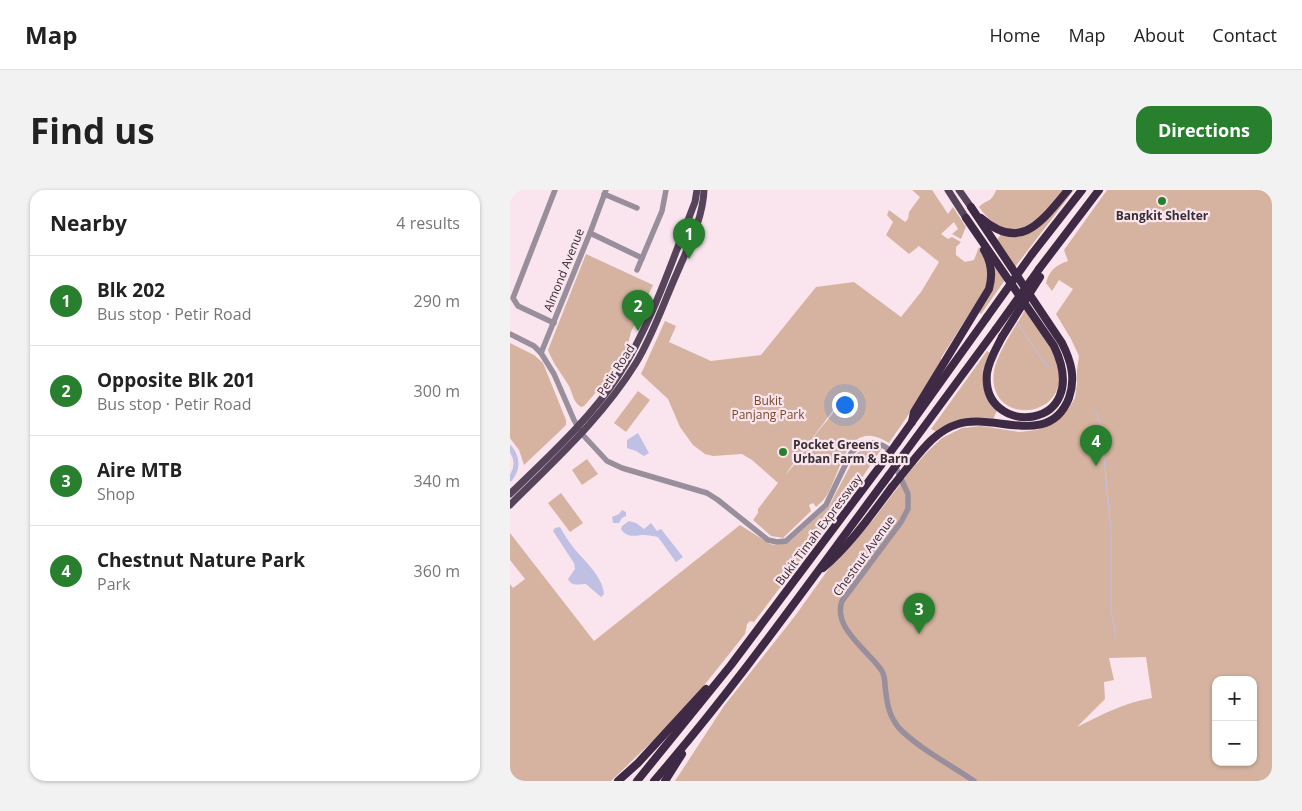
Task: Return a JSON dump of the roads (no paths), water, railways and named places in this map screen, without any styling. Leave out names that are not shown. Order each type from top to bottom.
[{"type":"highway","points":[[970,207],[990,225],[1004,232],[1023,231],[1038,224],[1068,190]]},
{"type":"highway","name":"Bukit Timah Expressway","points":[[637,781],[731,665],[881,465],[1032,254],[1082,190]]},
{"type":"highway","points":[[970,207],[992,253],[1054,346],[1060,360],[1064,377],[1063,387],[1055,404],[1042,415],[1034,417],[1022,418],[1009,414],[992,399],[988,390],[987,375],[992,357],[1002,337],[1040,273],[1050,256],[1097,192]]},
{"type":"highway","points":[[812,578],[832,561],[924,447],[949,427],[973,421],[1020,427],[1036,426],[1054,417],[1068,401],[1073,380],[1068,356],[1052,328],[966,218]]},
{"type":"highway","points":[[912,422],[914,412],[989,289],[992,273],[992,253]]},
{"type":"highway","name":"Bukit Timah Expressway","points":[[654,781],[687,743],[742,673],[996,329],[1040,273]]},
{"type":"highway","points":[[618,781],[638,763],[704,690],[731,665]]},
{"type":"highway","points":[[665,781],[687,743]]},
{"type":"main road","name":"Petir Road","points":[[510,494],[578,426],[610,389],[630,357],[672,262],[695,202],[697,190]]},
{"type":"main road","name":"Petir Road","points":[[510,506],[582,434],[616,393],[637,361],[702,212],[704,190]]},
{"type":"main road","points":[[948,190],[966,218]]},
{"type":"main road","points":[[959,190],[970,207]]},
{"type":"main road","points":[[672,262],[674,268],[677,268],[680,264]]},
{"type":"street","points":[[554,323],[518,306],[513,298],[555,190]]},
{"type":"street","points":[[637,270],[662,211],[666,190]]},
{"type":"street","name":"Almond Avenue","points":[[541,353],[605,192],[637,208]]},
{"type":"street","points":[[590,233],[642,258]]},
{"type":"street","name":"Chestnut Avenue","points":[[510,334],[534,346],[541,353],[554,374],[582,434],[607,461],[622,468],[707,493],[768,540],[786,541],[826,505],[855,449],[872,442],[887,448],[908,494],[908,509],[901,522],[842,601],[840,609],[842,620],[845,627],[883,672],[887,705],[892,719],[913,740],[974,781]]},
{"type":"water","points":[[638,433],[649,453],[644,456],[627,448],[627,440]]},
{"type":"water","points":[[622,510],[626,512],[626,516],[619,523],[613,523],[612,517],[619,514]]},
{"type":"water","points":[[629,521],[636,523],[644,529],[651,523],[657,531],[661,529],[683,557],[676,562],[658,537],[626,534],[621,529]]},
{"type":"water","points":[[560,527],[571,545],[600,581],[604,594],[601,597],[586,584],[573,584],[568,579],[575,569],[574,563],[553,531],[555,528]]},
{"type":"waterway","points":[[1017,322],[1049,367]]},
{"type":"waterway","points":[[1096,411],[1101,428],[1111,530],[1111,609],[1116,638]]},
{"type":"waterway","points":[[510,448],[516,464],[510,479]]},
{"type":"place","name":"Bangkit Shelter","points":[[1162,201]]},
{"type":"place","name":"Blk 202","points":[[689,259]]},
{"type":"place","name":"Opposite Blk 201","points":[[638,331]]},
{"type":"place","name":"Pocket Greens Urban Farm & Barn","points":[[783,452]]},
{"type":"place","name":"Chestnut Nature Park","points":[[1096,466]]},
{"type":"place","name":"Aire MTB","points":[[919,634]]},
{"type":"park label","name":"Bukit Panjang Park","points":[[768,408]]}]
